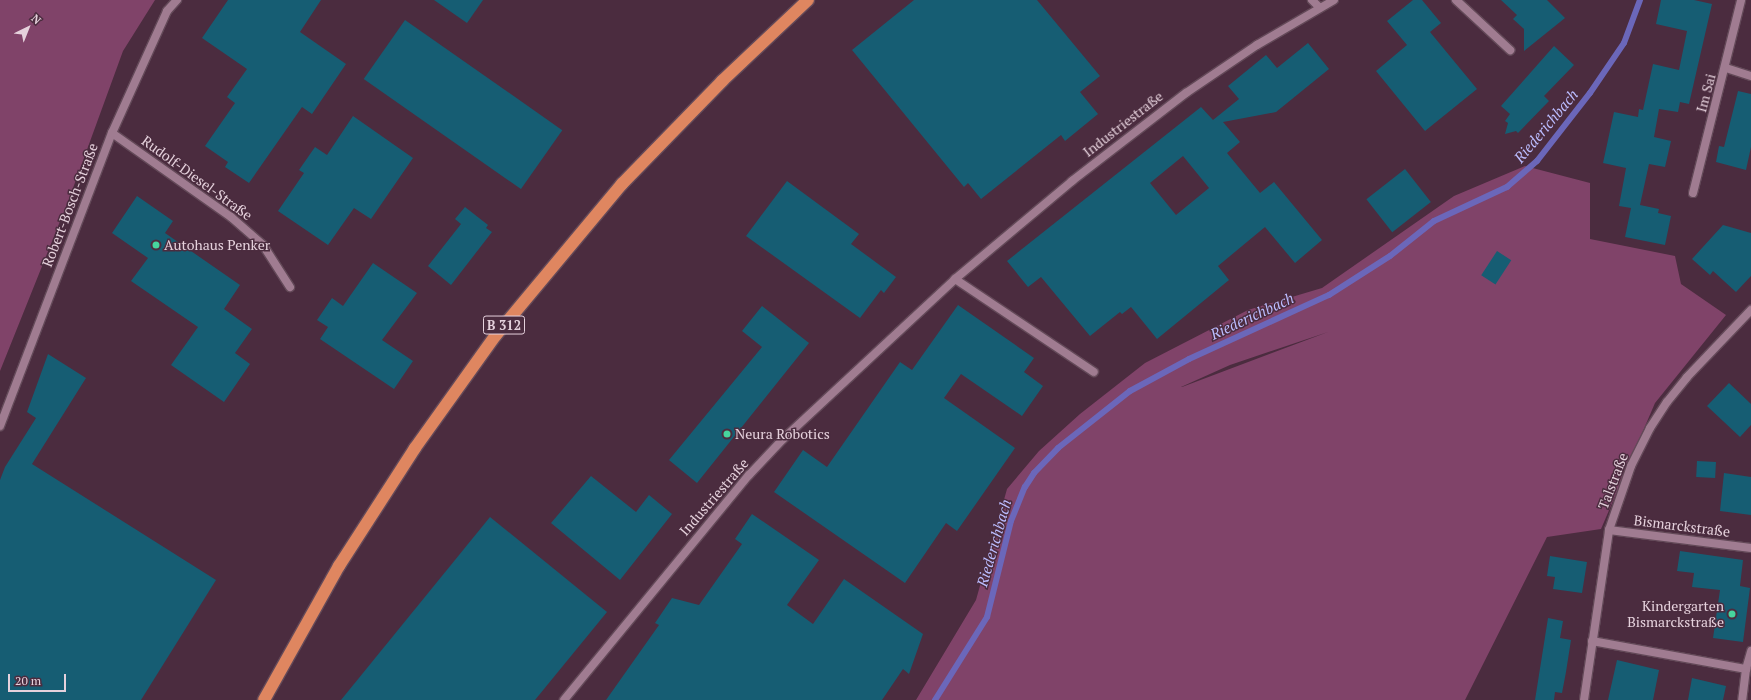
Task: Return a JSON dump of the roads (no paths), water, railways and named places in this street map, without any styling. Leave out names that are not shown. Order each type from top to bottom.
[{"type":"highway","name":"B 312","points":[[264,700],[339,566],[415,448],[496,335],[538,282],[627,178],[722,81],[808,0]]},
{"type":"street","name":"Robert-Bosch-Straße","points":[[0,426],[112,133],[167,11],[177,0]]},
{"type":"street","points":[[1312,0],[1320,8]]},
{"type":"street","name":"Industriestraße","points":[[564,700],[749,475],[783,439],[955,279],[1066,186],[1186,92],[1334,0]]},
{"type":"street","points":[[1456,0],[1510,50]]},
{"type":"street","name":"Im Sai","points":[[1693,193],[1726,68],[1741,0]]},
{"type":"street","points":[[1726,68],[1751,76]]},
{"type":"street","name":"Rudolf-Diesel-Straße","points":[[112,133],[231,218],[258,241],[290,287]]},
{"type":"street","points":[[955,279],[1094,372]]},
{"type":"street","name":"Talstraße","points":[[1584,700],[1609,530],[1619,497],[1650,428],[1687,377],[1751,310]]},
{"type":"street","name":"Bismarckstraße","points":[[1609,530],[1751,548]]},
{"type":"street","points":[[1592,641],[1746,669]]},
{"type":"street","points":[[1742,700],[1746,669],[1751,651]]},
{"type":"waterway","name":"Riederichbach","points":[[935,700],[987,617],[1011,521],[1025,487],[1034,473],[1058,448],[1130,391],[1189,359],[1329,295],[1390,256],[1434,221],[1507,187],[1537,161],[1590,93],[1624,43],[1640,0]]},
{"type":"place","name":"Autohaus Penker","points":[[156,245]]},
{"type":"place","name":"Neura Robotics","points":[[727,434]]},
{"type":"place","name":"Kindergarten Bismarckstraße","points":[[1732,614]]}]
